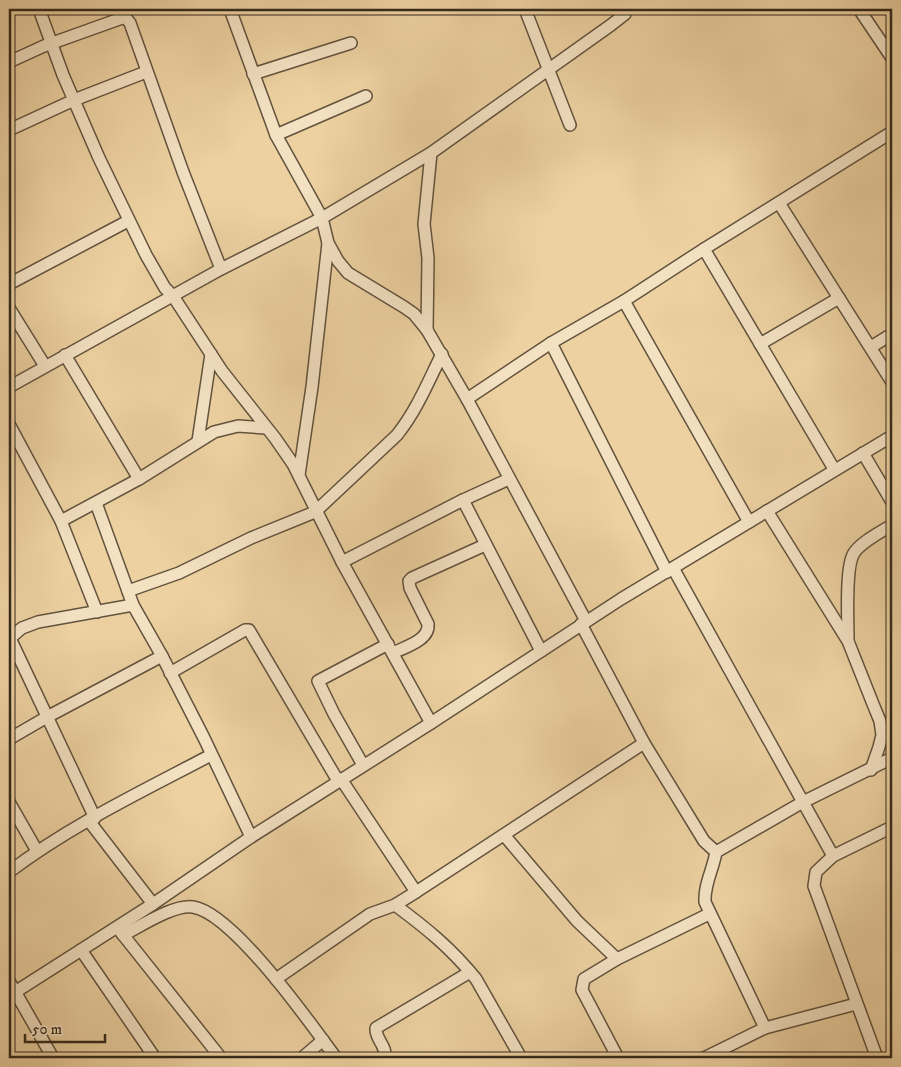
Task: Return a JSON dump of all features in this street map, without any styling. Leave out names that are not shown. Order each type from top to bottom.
[{"type":"street","points":[[39,9],[63,75],[128,221],[164,288],[173,296],[210,354],[284,452],[299,476],[315,512],[431,723]]},
{"type":"street","points":[[230,9],[276,135],[322,218],[328,243],[338,261],[348,273],[414,314],[427,330],[442,354],[509,479],[644,743],[704,841],[716,852]]},
{"type":"street","points":[[525,9],[570,125]]},
{"type":"street","points":[[9,386],[221,269],[322,218],[431,153],[626,14],[624,9]]},
{"type":"street","points":[[859,9],[892,58]]},
{"type":"street","points":[[9,62],[52,43],[125,17],[130,23],[146,72],[221,269]]},
{"type":"street","points":[[254,74],[351,44]]},
{"type":"street","points":[[9,130],[74,100],[146,72]]},
{"type":"street","points":[[276,135],[366,96]]},
{"type":"street","points":[[467,400],[551,343],[624,301],[892,132]]},
{"type":"street","points":[[427,330],[428,258],[424,224],[431,153]]},
{"type":"street","points":[[779,203],[892,382]]},
{"type":"street","points":[[9,284],[128,221]]},
{"type":"street","points":[[299,476],[312,386],[328,243]]},
{"type":"street","points":[[704,249],[834,470]]},
{"type":"street","points":[[760,344],[839,298]]},
{"type":"street","points":[[624,301],[749,522]]},
{"type":"street","points":[[9,308],[45,366]]},
{"type":"street","points":[[871,347],[892,334]]},
{"type":"street","points":[[551,343],[670,570],[832,856]]},
{"type":"street","points":[[198,441],[210,354]]},
{"type":"street","points":[[128,592],[179,573],[251,538],[315,512],[398,435],[418,404],[442,354]]},
{"type":"street","points":[[65,355],[139,479]]},
{"type":"street","points":[[9,424],[61,521],[97,612]]},
{"type":"street","points":[[61,521],[139,479],[214,432],[238,426],[266,428]]},
{"type":"street","points":[[120,931],[153,904],[251,837],[584,623],[892,436]]},
{"type":"street","points":[[863,453],[892,502]]},
{"type":"street","points":[[342,562],[463,500],[509,479]]},
{"type":"street","points":[[463,500],[541,651]]},
{"type":"street","points":[[96,503],[133,605],[162,656],[251,837]]},
{"type":"street","points":[[767,511],[848,641],[880,721],[882,735],[880,747],[871,770]]},
{"type":"street","points":[[848,641],[850,561],[859,547],[892,525]]},
{"type":"street","points":[[363,765],[318,681],[390,649],[423,637],[428,629],[428,624],[410,588],[409,581],[485,545]]},
{"type":"street","points":[[133,605],[38,622],[22,628],[9,638],[47,717],[92,819],[153,904]]},
{"type":"street","points":[[170,673],[249,630],[340,780],[416,892]]},
{"type":"street","points":[[9,740],[47,717],[162,656]]},
{"type":"street","points":[[276,979],[370,914],[416,892],[644,743]]},
{"type":"street","points":[[9,872],[37,851],[92,819],[211,755]]},
{"type":"street","points":[[716,852],[803,802],[892,758]]},
{"type":"street","points":[[9,802],[37,851]]},
{"type":"street","points":[[877,1058],[814,886],[816,872],[832,856],[892,827]]},
{"type":"street","points":[[504,835],[577,921],[617,959]]},
{"type":"street","points":[[716,852],[714,867],[704,891],[705,902],[764,1028]]},
{"type":"street","points":[[394,904],[432,932],[452,951],[476,979],[521,1058]]},
{"type":"street","points":[[12,994],[82,950],[120,931],[174,910],[193,907],[202,910],[233,931],[276,979],[336,1058]]},
{"type":"street","points":[[618,1058],[582,990],[584,979],[617,959],[709,914]]},
{"type":"street","points":[[120,931],[221,1058]]},
{"type":"street","points":[[82,950],[155,1058]]},
{"type":"street","points":[[384,1058],[385,1049],[376,1033],[376,1028],[470,972]]},
{"type":"street","points":[[9,980],[12,994],[53,1058]]},
{"type":"street","points":[[704,1058],[764,1028],[856,1004]]},
{"type":"street","points":[[302,1058],[323,1040]]}]
